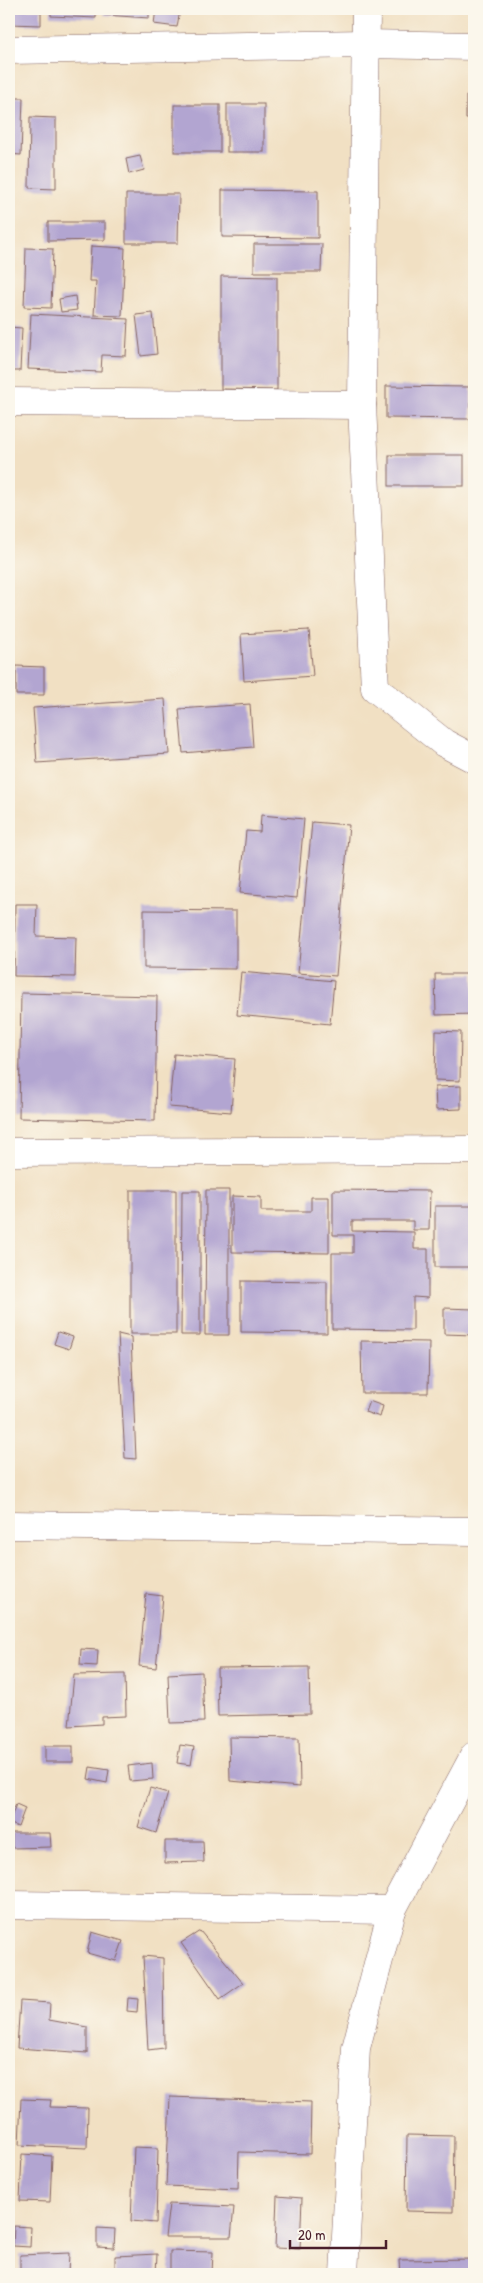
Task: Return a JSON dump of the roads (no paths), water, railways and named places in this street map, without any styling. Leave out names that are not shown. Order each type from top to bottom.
[{"type":"street","points":[[366,9],[362,404],[375,688],[444,743],[474,759]]},
{"type":"street","points":[[9,50],[365,44],[474,46]]},
{"type":"street","points":[[9,402],[362,404]]},
{"type":"street","points":[[9,1152],[474,1150]]},
{"type":"street","points":[[9,1525],[474,1531]]},
{"type":"street","points":[[344,2274],[356,2048],[392,1910],[474,1756]]},
{"type":"street","points":[[9,1905],[392,1910]]}]
